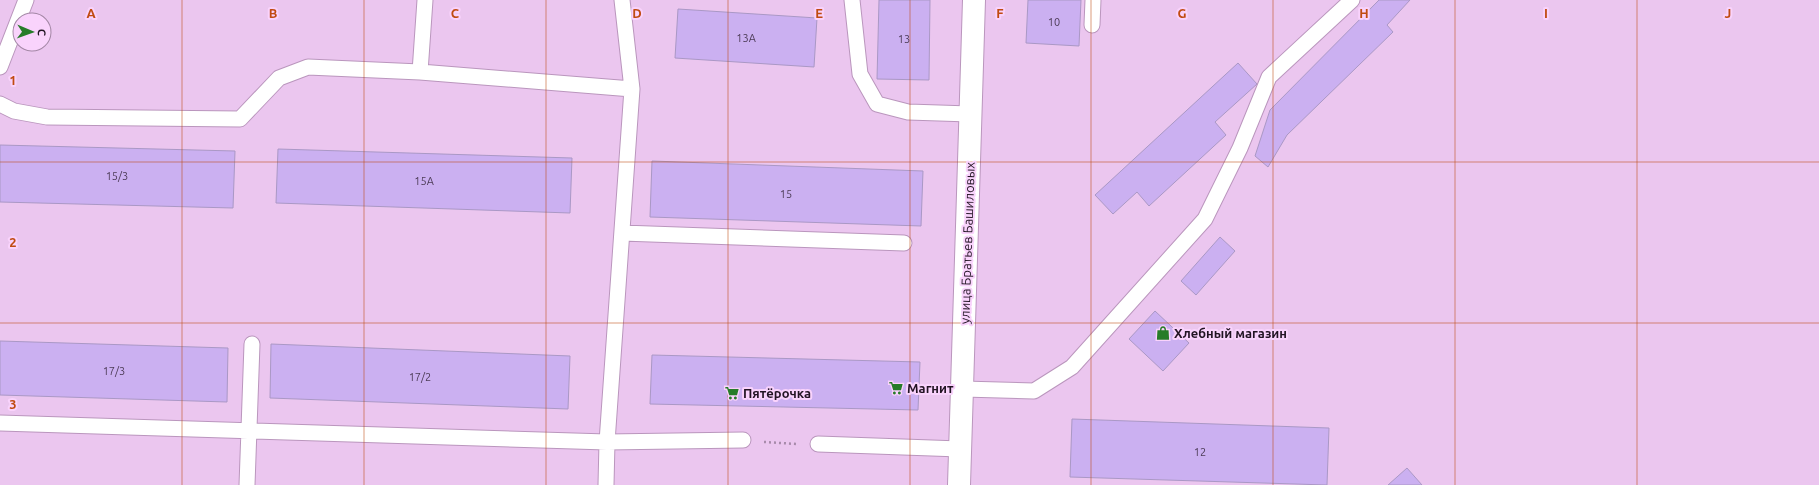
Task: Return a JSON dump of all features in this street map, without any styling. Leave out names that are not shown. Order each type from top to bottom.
[{"type":"street","name":"улица Братьев Башиловых","points":[[959,485],[974,0]]},
{"type":"lane","points":[[0,67],[26,0]]},
{"type":"lane","points":[[420,72],[425,0]]},
{"type":"lane","points":[[606,485],[607,442],[632,89],[622,0]]},
{"type":"lane","points":[[852,0],[860,74],[877,104],[908,112],[970,114]]},
{"type":"lane","points":[[1092,25],[1093,0]]},
{"type":"lane","points":[[962,389],[1034,391],[1072,367],[1205,219],[1240,148],[1269,77],[1352,0]]},
{"type":"lane","points":[[0,104],[14,111],[47,117],[240,119],[278,78],[308,67],[420,72],[632,89]]},
{"type":"lane","points":[[622,233],[904,243]]},
{"type":"lane","points":[[247,485],[252,344]]},
{"type":"lane","points":[[0,423],[607,442],[743,440]]},
{"type":"lane","points":[[818,444],[960,449]]},
{"type":"path","points":[[743,440],[818,444]]},
{"type":"building","points":[[879,0],[930,0],[929,80],[877,79]]},
{"type":"building","points":[[1028,0],[1081,0],[1079,46],[1026,43]]},
{"type":"building","points":[[1379,0],[1410,0],[1387,25],[1393,32],[1287,135],[1268,167],[1255,156],[1270,110]]},
{"type":"building","points":[[678,9],[817,18],[814,67],[675,58]]},
{"type":"building","points":[[1238,63],[1257,84],[1215,122],[1226,135],[1149,206],[1137,192],[1113,214],[1095,195]]},
{"type":"building","points":[[0,145],[235,151],[233,208],[0,202]]},
{"type":"building","points":[[278,149],[572,158],[570,213],[276,203]]},
{"type":"building","points":[[652,161],[923,171],[921,226],[650,217]]},
{"type":"building","points":[[1220,237],[1235,251],[1196,295],[1181,281]]},
{"type":"building","points":[[1155,311],[1189,343],[1163,371],[1129,339]]},
{"type":"building","points":[[0,341],[228,348],[227,402],[0,395]]},
{"type":"building","points":[[271,344],[570,356],[568,409],[270,398]]},
{"type":"building","points":[[652,355],[920,362],[918,410],[650,404]]},
{"type":"building","points":[[1072,419],[1329,428],[1327,485],[1070,477]]},
{"type":"building","points":[[1407,468],[1422,485],[1388,485]]},
{"type":"place","name":"Хлебный магазин","points":[[1163,333]]},
{"type":"place","name":"Магнит","points":[[896,388]]},
{"type":"place","name":"Пятёрочка","points":[[732,393]]}]
